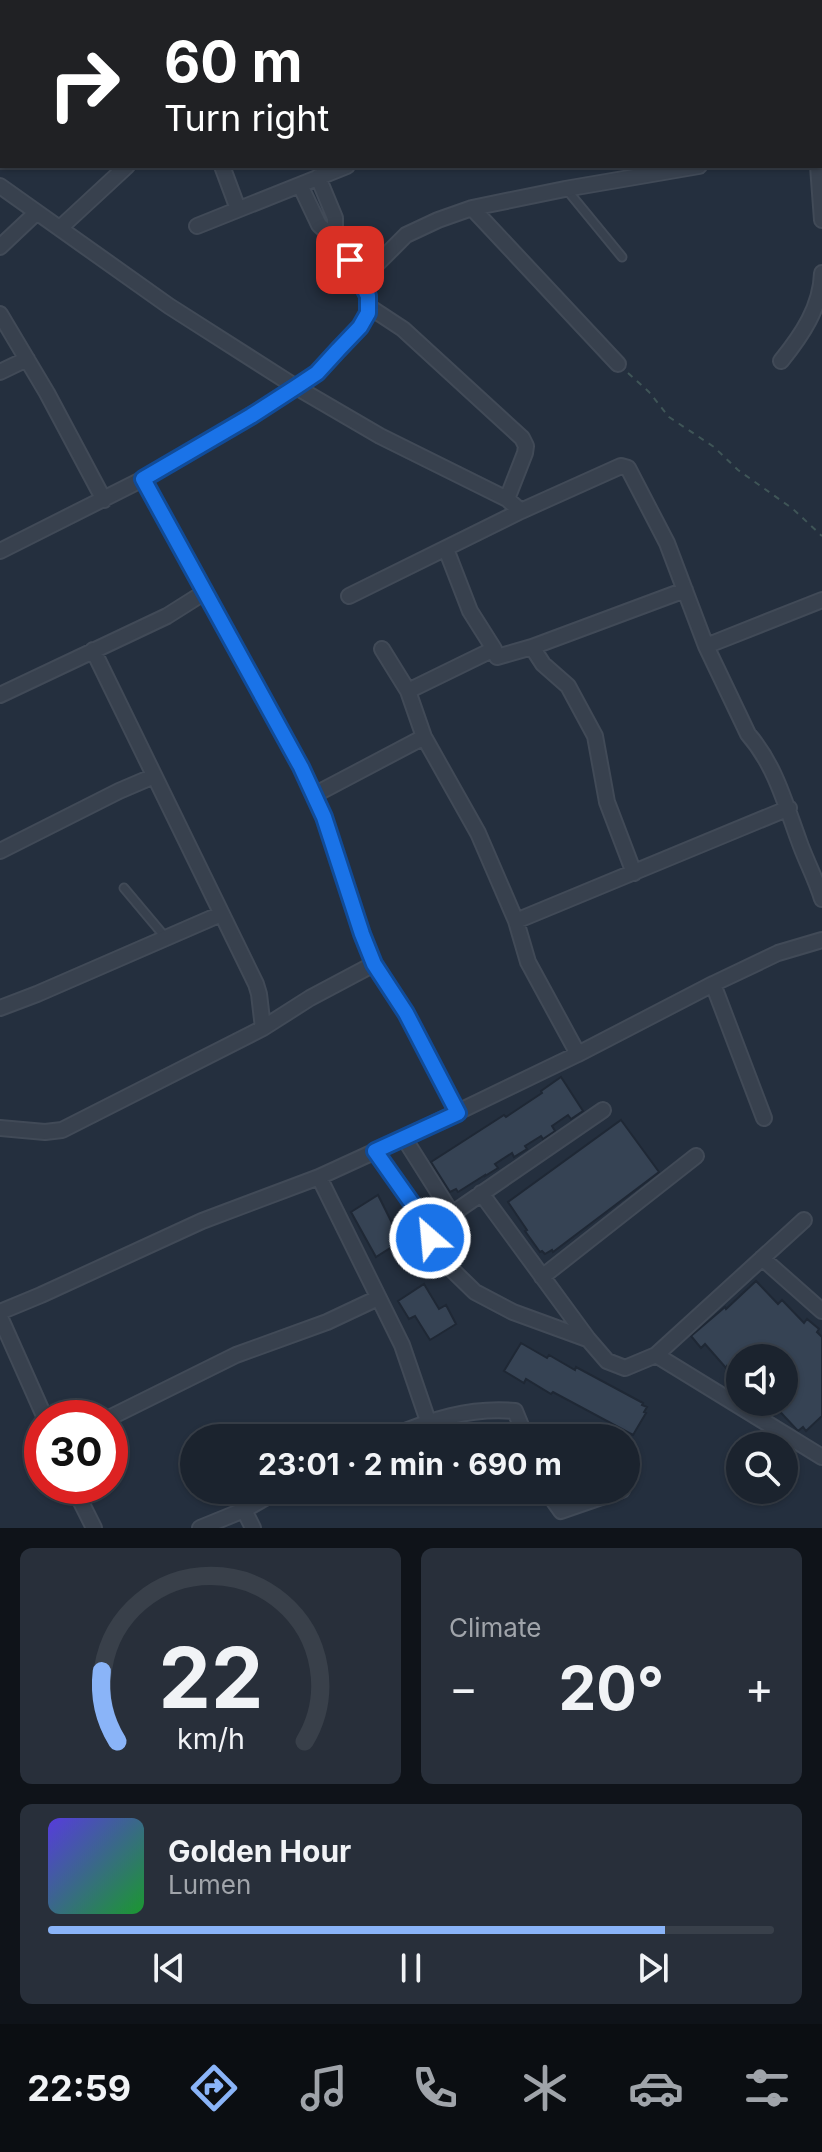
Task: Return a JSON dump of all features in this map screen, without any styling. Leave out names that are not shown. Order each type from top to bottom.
[{"type":"street","points":[[60,228],[125,168]]},
{"type":"street","points":[[223,168],[238,209]]},
{"type":"street","points":[[197,226],[342,168]]},
{"type":"street","points":[[818,168],[822,220]]},
{"type":"street","points":[[362,279],[406,235],[438,220],[472,208],[656,169]]},
{"type":"street","points":[[318,177],[335,218],[335,239]]},
{"type":"street","points":[[0,551],[104,500],[251,416],[317,373],[360,327],[368,313],[368,296],[362,279],[335,239],[319,225],[300,185]]},
{"type":"street","points":[[0,186],[169,306],[296,387],[380,436],[507,499],[521,511]]},
{"type":"street","points":[[472,208],[618,364]]},
{"type":"street","points":[[0,247],[36,213]]},
{"type":"street","points":[[781,361],[804,331],[821,290],[822,273]]},
{"type":"street","points":[[368,306],[403,329],[522,438],[525,453],[507,499]]},
{"type":"street","points":[[0,314],[104,500]]},
{"type":"street","points":[[0,372],[27,359]]},
{"type":"street","points":[[349,596],[521,511],[621,466],[628,468],[667,543],[706,646],[748,734],[757,743],[780,784],[822,899]]},
{"type":"street","points":[[143,479],[301,767],[324,817],[374,964],[406,1013],[458,1113]]},
{"type":"street","points":[[446,549],[470,611],[497,657],[685,590]]},
{"type":"street","points":[[0,695],[167,616],[205,592]]},
{"type":"street","points":[[706,646],[822,600]]},
{"type":"street","points":[[532,647],[543,664],[568,686],[595,736],[607,802],[634,873]]},
{"type":"street","points":[[382,649],[408,691],[424,737],[478,833],[516,921],[528,962],[578,1054]]},
{"type":"street","points":[[408,691],[494,649]]},
{"type":"street","points":[[93,650],[259,994],[263,1028]]},
{"type":"street","points":[[314,795],[424,737]]},
{"type":"street","points":[[0,851],[154,776]]},
{"type":"street","points":[[516,921],[789,808]]},
{"type":"street","points":[[0,1008],[221,914]]},
{"type":"street","points":[[37,1400],[0,1314],[202,1221],[319,1177],[458,1113],[778,953],[822,940]]},
{"type":"street","points":[[0,1128],[45,1132],[62,1130],[263,1028],[310,998],[374,964]]},
{"type":"street","points":[[713,984],[764,1118]]},
{"type":"street","points":[[430,1229],[603,1110]]},
{"type":"street","points":[[404,1138],[452,1214]]},
{"type":"street","points":[[375,1151],[430,1229],[430,1238],[440,1258],[475,1292],[513,1312],[588,1339]]},
{"type":"street","points":[[542,1277],[696,1156]]},
{"type":"street","points":[[319,1177],[402,1345],[428,1421]]},
{"type":"street","points":[[481,1193],[588,1339],[607,1361],[625,1368],[656,1355],[804,1220]]},
{"type":"street","points":[[762,1258],[822,1311]]},
{"type":"street","points":[[128,1409],[236,1355],[327,1322],[378,1298]]},
{"type":"street","points":[[656,1355],[822,1457]]},
{"type":"street","points":[[421,1424],[496,1409],[515,1411],[520,1424]]},
{"type":"street","points":[[82,1504],[94,1528]]},
{"type":"street","points":[[200,1528],[254,1504]]},
{"type":"street","points":[[556,1504],[561,1511],[582,1504]]},
{"type":"street","points":[[244,1510],[253,1528]]},
{"type":"lane","points":[[565,189],[622,257]]},
{"type":"lane","points":[[124,888],[166,938]]},
{"type":"path","points":[[618,364],[649,392],[669,417],[714,447],[738,470],[793,509],[822,536]]},
{"type":"building","points":[[561,1077],[583,1111],[571,1119],[568,1115],[552,1126],[555,1131],[525,1146],[527,1149],[514,1157],[512,1153],[495,1164],[498,1168],[485,1176],[458,1192],[456,1189],[450,1192],[431,1162],[504,1115],[506,1117]]},
{"type":"building","points":[[621,1120],[659,1172],[553,1252],[540,1252],[508,1202]]},
{"type":"building","points":[[378,1195],[401,1241],[376,1257],[351,1212]]},
{"type":"building","points":[[756,1281],[778,1304],[782,1300],[804,1323],[807,1319],[819,1329],[817,1332],[822,1337],[822,1416],[806,1431],[803,1427],[798,1431],[784,1416],[798,1416],[798,1344],[726,1344],[726,1368],[705,1344],[701,1348],[691,1336]]},
{"type":"building","points":[[424,1284],[439,1309],[446,1305],[456,1324],[430,1340],[415,1316],[409,1319],[398,1301]]},
{"type":"building","points":[[521,1343],[547,1358],[549,1355],[575,1370],[576,1367],[643,1403],[647,1407],[646,1413],[640,1424],[613,1424],[553,1392],[551,1394],[526,1379],[524,1383],[504,1371]]},
{"type":"route","points":[[350,260],[368,296],[368,313],[360,327],[317,373],[143,479],[301,767],[324,817],[374,964],[406,1013],[458,1113],[375,1151],[430,1229],[430,1238]]}]
